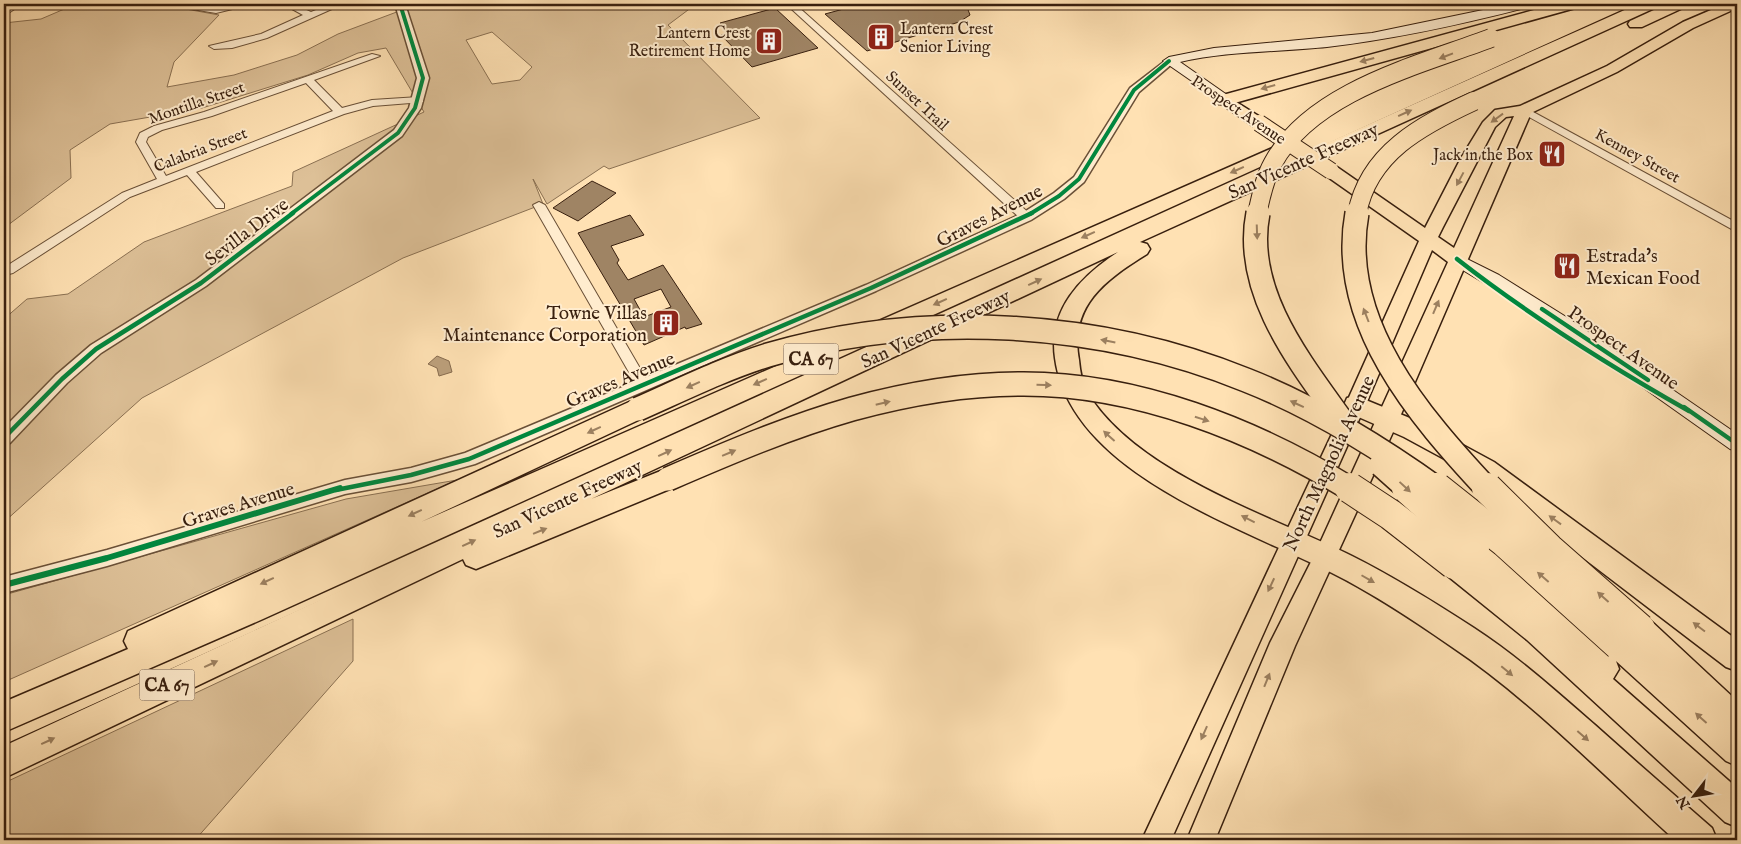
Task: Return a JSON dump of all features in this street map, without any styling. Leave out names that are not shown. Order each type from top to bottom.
[{"type":"highway","points":[[1225,100],[1573,4]]},
{"type":"highway","points":[[1581,4],[1362,88],[1314,117],[1277,154],[1262,184],[1256,214],[1258,254],[1264,286],[1284,336],[1347,428],[1464,556],[1537,631],[1737,810]]},
{"type":"highway","name":"San Vicente Freeway","points":[[4,717],[253,610],[1029,262],[1619,4]]},
{"type":"highway","name":"San Vicente Freeway","points":[[4,762],[330,608],[1333,146],[1651,4]]},
{"type":"highway","points":[[1680,4],[1420,127],[1402,141],[1372,173],[1358,201],[1352,243],[1353,270],[1358,293],[1383,352],[1403,388],[1431,428],[1473,475],[1737,750]]},
{"type":"highway","points":[[1333,146],[1155,240],[1102,272],[1074,306],[1068,320],[1064,344],[1076,394],[1105,433],[1162,476],[1325,557],[1419,608],[1494,659],[1700,840]]},
{"type":"highway","points":[[4,703],[640,397],[710,377],[769,355],[860,335],[904,329],[960,326],[1019,328],[1108,340],[1166,353],[1203,363],[1247,380],[1310,410],[1382,451],[1487,528],[1737,722]]},
{"type":"highway","points":[[330,608],[399,589],[748,445],[827,416],[932,392],[991,384],[1048,384],[1158,404],[1222,426],[1318,470],[1464,556],[1737,792]]},
{"type":"highway","points":[[1356,404],[1485,469],[1737,657]]},
{"type":"main road","name":"Graves Avenue","points":[[1169,61],[1212,52],[1352,40],[1456,21],[1525,4]]},
{"type":"main road","name":"North Magnolia Avenue","points":[[1156,840],[1356,404],[1429,238],[1489,125],[1501,113],[1524,110],[1612,69],[1688,25],[1736,4]]},
{"type":"main road","name":"Prospect Avenue","points":[[1169,61],[1429,238],[1457,258],[1487,284],[1551,328],[1622,374],[1689,411],[1737,444]]},
{"type":"main road","name":"North Magnolia Avenue","points":[[1201,840],[1282,643],[1325,557],[1388,419],[1457,258],[1524,110]]},
{"type":"street","points":[[4,13],[18,4]]},
{"type":"street","points":[[180,4],[216,10],[249,4]]},
{"type":"street","points":[[286,4],[312,16]]},
{"type":"street","points":[[214,46],[231,46],[261,39],[340,4]]},
{"type":"street","name":"Sevilla Drive","points":[[4,438],[82,360],[103,344],[173,303],[201,283],[389,142],[408,122],[419,100],[423,78],[400,4]]},
{"type":"street","name":"Sunset Trail","points":[[790,4],[986,184],[1026,217]]},
{"type":"street","name":"Montilla Street","points":[[164,181],[141,142],[148,132],[208,114],[375,56]]},
{"type":"street","name":"Graves Avenue","points":[[4,585],[126,553],[345,487],[411,475],[469,459],[640,397],[1026,217],[1059,196],[1079,179],[1134,90],[1169,61]]},
{"type":"street","points":[[306,79],[340,112]]},
{"type":"street","name":"Calabria Street","points":[[8,270],[126,195],[340,112],[372,103],[419,100]]},
{"type":"street","name":"Kenney Street","points":[[1524,110],[1737,228]]},
{"type":"street","points":[[189,171],[220,206]]},
{"type":"street","points":[[539,205],[640,397]]},
{"type":"shaded area","points":[[76,4],[158,4],[219,15],[174,62],[167,87],[234,75],[297,55],[338,34],[418,4],[696,4],[668,25],[760,118],[609,169],[604,166],[547,204],[533,179],[543,204],[403,258],[142,398],[4,522],[4,319],[27,299],[68,294],[144,242],[292,186],[293,172],[424,112],[386,48],[358,53],[308,75],[202,108],[110,124],[70,150],[71,178],[4,228],[4,23],[41,19]],"holes":[[[492,32],[532,67],[520,80],[492,84],[466,40]]]},
{"type":"shaded area","points":[[437,356],[449,361],[452,372],[439,376],[437,368],[428,364]]},
{"type":"shaded area","points":[[457,480],[4,682],[4,595],[346,499]]},
{"type":"shaded area","points":[[353,619],[353,661],[195,840],[4,840],[4,783]]},
{"type":"building","name":"Lantern Crest Senior Living","points":[[862,4],[936,4],[941,7],[967,7],[970,15],[959,22],[867,51],[825,14]]},
{"type":"building","name":"Lantern Crest Retirement Home","points":[[775,8],[818,48],[752,67],[721,35],[729,32],[720,23]]},
{"type":"building","points":[[592,181],[616,193],[578,221],[553,208]]},
{"type":"building","points":[[630,215],[644,235],[611,246],[619,260],[617,263],[628,280],[663,265],[702,324],[686,329],[685,327],[644,345],[578,233]],"holes":[[[661,289],[671,307],[644,317],[634,299]]]},
{"type":"cycle path","points":[[4,438],[62,379],[96,349],[201,283],[398,133],[408,121],[415,108],[423,78],[400,4]]},
{"type":"cycle path","points":[[4,585],[107,558],[345,487],[411,475],[469,459],[871,288],[1026,217],[1059,196],[1079,179],[1134,90],[1169,61]]},
{"type":"cycle path","points":[[1457,259],[1541,321],[1689,411]]},
{"type":"cycle path","points":[[1542,309],[1648,380]]},
{"type":"cycle path","points":[[1684,407],[1737,444]]},
{"type":"place","name":"Lantern Crest Senior Living","points":[[881,37]]},
{"type":"place","name":"Lantern Crest Retirement Home","points":[[769,41]]},
{"type":"place","name":"Jack in the Box","points":[[1552,154]]},
{"type":"place","name":"Estrada's Mexican Food","points":[[1567,266]]},
{"type":"place","name":"Towne Villas Maintenance Corporation","points":[[666,323]]}]
